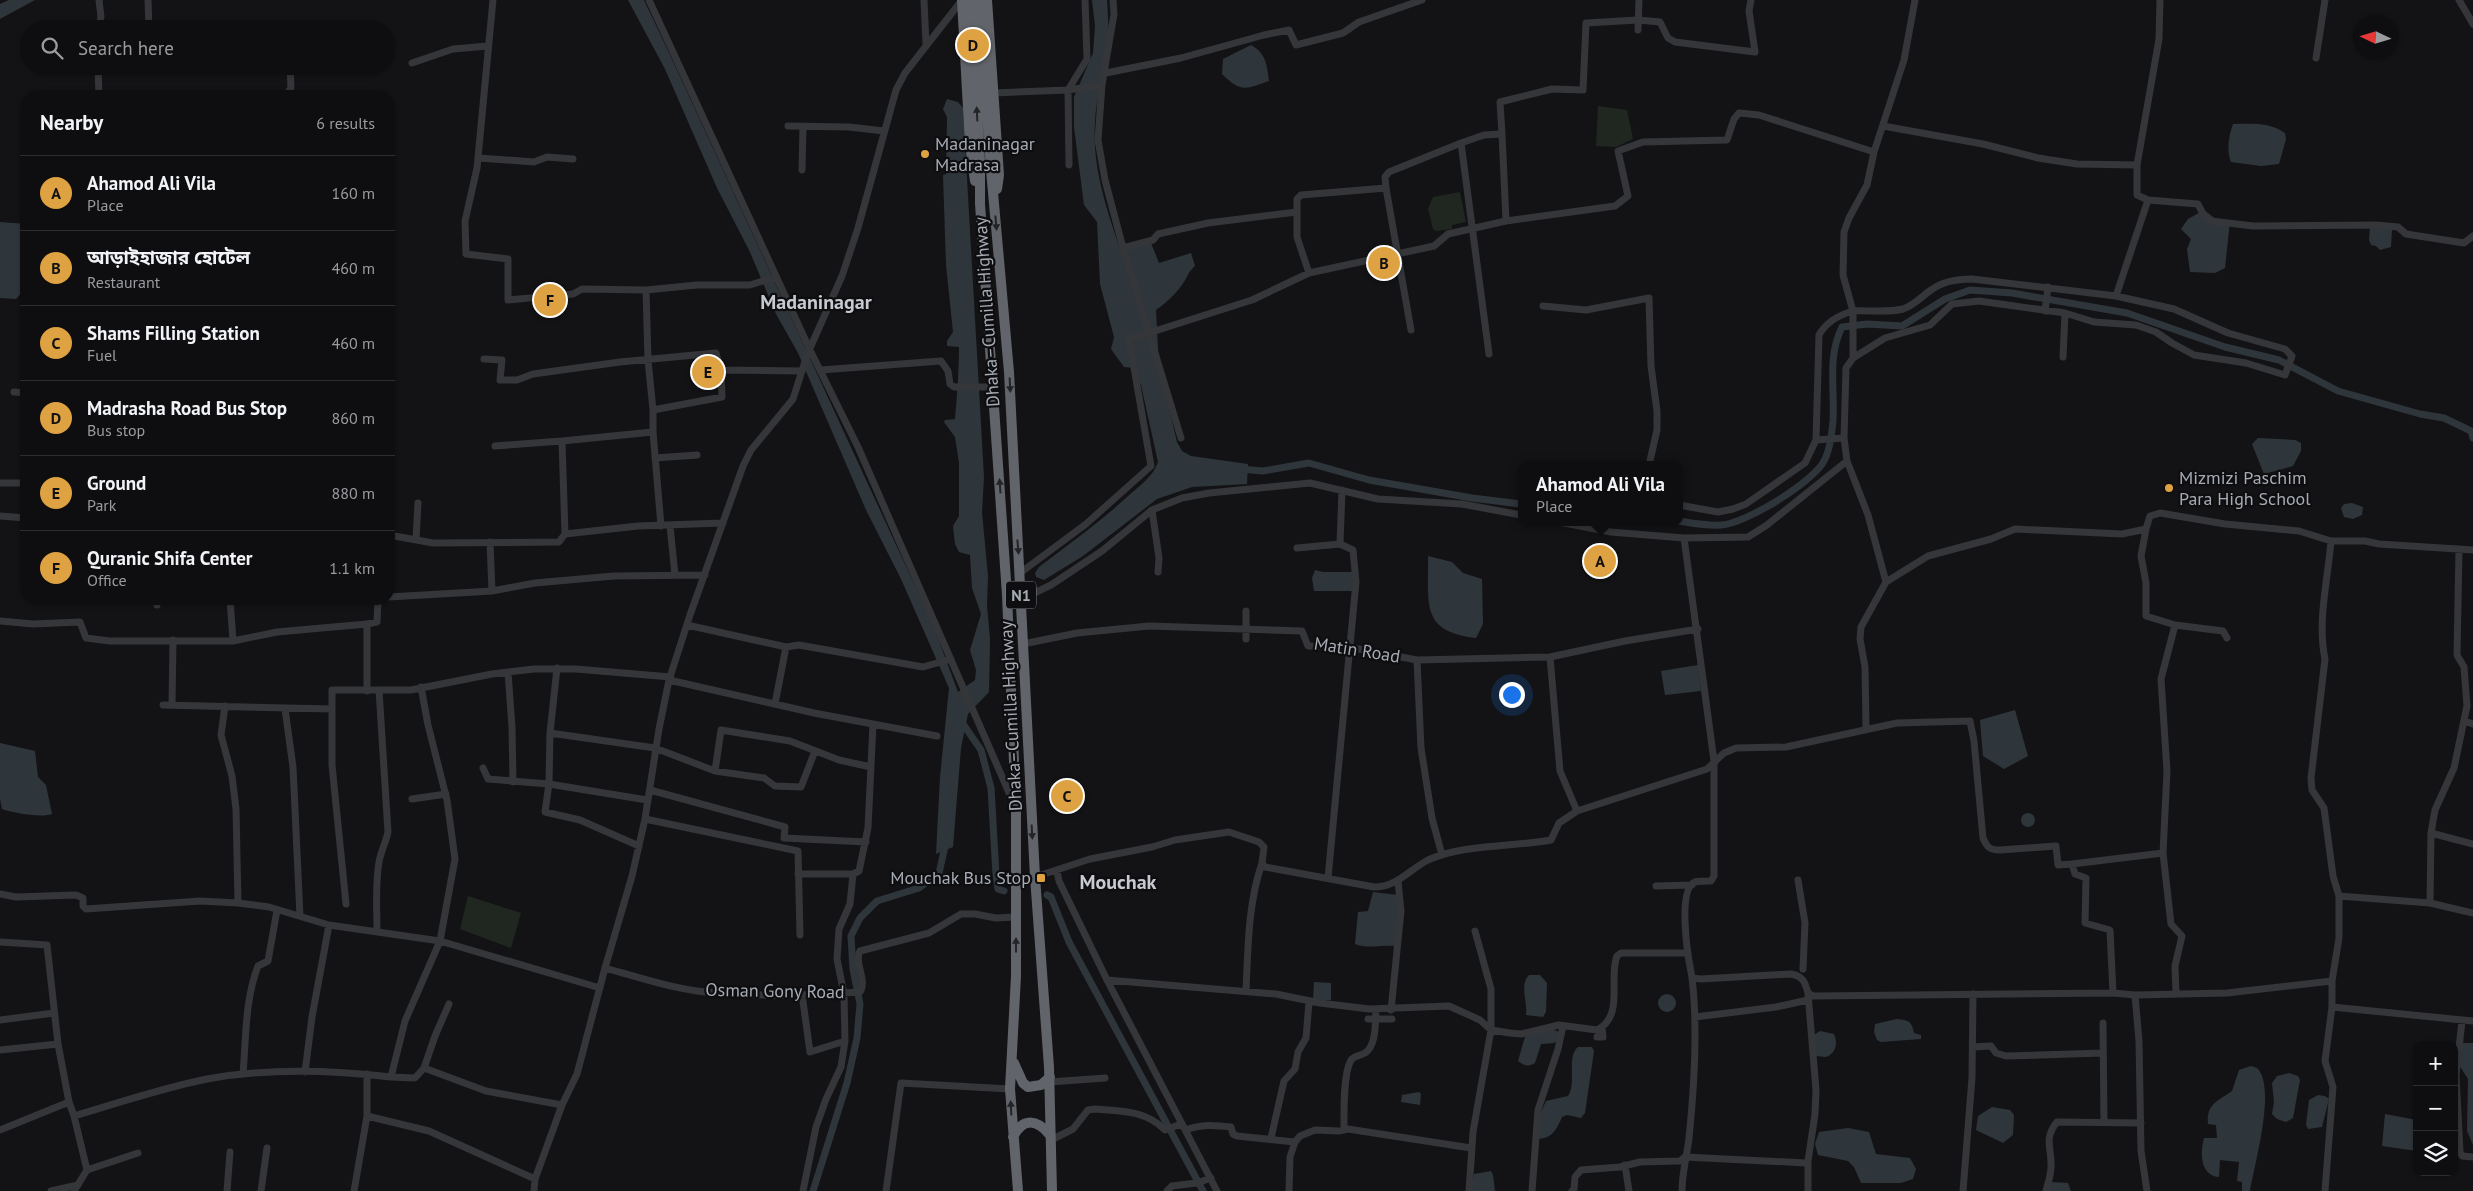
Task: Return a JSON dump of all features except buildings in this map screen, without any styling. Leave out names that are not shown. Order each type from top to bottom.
[{"type":"highway","points":[[962,0],[970,145],[980,204]]},
{"type":"highway","name":"Dhaka–Cumilla Highway","points":[[970,0],[980,161],[980,204],[988,387],[1007,595],[1016,809],[1016,976],[1010,1089],[1018,1191]]},
{"type":"highway","name":"Dhaka–Cumilla Highway","points":[[980,0],[994,202],[1009,372],[1035,877],[1050,1079],[1052,1191]]},
{"type":"highway","points":[[987,0],[999,175],[994,202]]},
{"type":"highway","points":[[1012,1059],[1018,1074],[1028,1087],[1041,1085],[1050,1079]]},
{"type":"highway","points":[[1013,1138],[1020,1125],[1031,1121],[1044,1128],[1050,1137]]},
{"type":"street","points":[[99,0],[100,20]]},
{"type":"street","points":[[148,0],[149,20]]},
{"type":"street","points":[[493,0],[479,158],[466,221],[466,254],[508,260],[508,300],[573,294],[582,289],[646,290],[697,285],[750,285],[776,277]]},
{"type":"street","points":[[649,0],[809,352],[820,370],[878,492],[1016,809]]},
{"type":"street","points":[[924,0],[926,44]]},
{"type":"street","points":[[534,1191],[535,1179],[562,1105],[577,1074],[632,876],[645,819],[656,748],[670,678],[723,523],[751,450],[793,398],[802,369],[842,276],[896,90],[905,73],[926,44],[962,0]]},
{"type":"street","points":[[1069,165],[1071,89],[1087,60],[1085,0]]},
{"type":"street","points":[[1113,0],[1114,14],[1106,73],[1101,85],[1098,140],[1105,180],[1122,248],[1181,438]]},
{"type":"street","points":[[1106,73],[1181,58],[1289,30],[1296,45],[1343,33],[1359,22],[1422,0]]},
{"type":"street","points":[[1638,30],[1639,0]]},
{"type":"street","points":[[1506,221],[1500,102],[1552,89],[1583,90],[1586,23],[1638,20],[1660,22],[1668,38],[1675,42],[1755,52],[1748,11],[1750,0]]},
{"type":"street","points":[[1854,355],[1853,313],[1843,275],[1844,232],[1849,218],[1867,185],[1874,152],[1904,60],[1915,0]]},
{"type":"street","points":[[2160,0],[2158,39],[2138,166],[2138,195],[2148,200],[2198,204],[2207,219],[2253,226],[2376,225],[2398,228],[2406,234],[2464,243],[2473,236]]},
{"type":"street","points":[[2316,58],[2325,0]]},
{"type":"street","points":[[2459,0],[2473,24]]},
{"type":"street","points":[[412,63],[453,49],[488,46]]},
{"type":"street","points":[[99,75],[100,90]]},
{"type":"street","points":[[290,75],[290,90]]},
{"type":"street","points":[[993,93],[1071,89],[1101,85]]},
{"type":"street","points":[[1020,573],[1086,524],[1152,466],[1129,339],[1252,300],[1309,273],[1434,246],[1448,234],[1506,221],[1615,206],[1628,196],[1618,151],[1643,142],[1727,140],[1734,119],[1739,113],[1758,115],[1874,152]]},
{"type":"street","points":[[788,126],[857,127],[884,131]]},
{"type":"street","points":[[802,170],[803,126]]},
{"type":"street","points":[[1883,126],[1983,144],[2038,158],[2077,164],[2138,166]]},
{"type":"street","points":[[1411,330],[1396,253],[1385,177],[1389,172],[1461,143],[1484,135],[1502,134]]},
{"type":"street","points":[[1461,143],[1489,354]]},
{"type":"street","points":[[479,158],[534,162],[547,157],[573,159]]},
{"type":"street","points":[[1309,273],[1297,237],[1297,212],[1300,196],[1386,188]]},
{"type":"street","points":[[2116,296],[2148,200]]},
{"type":"street","points":[[1122,248],[1153,240],[1158,234],[1208,223],[1297,212]]},
{"type":"street","points":[[1683,506],[1718,512],[1746,504],[1805,462],[1818,440],[1819,335],[1824,326],[1844,314],[1904,308],[1916,303],[1940,285],[1963,279],[2116,296],[2174,309],[2228,333],[2285,349],[2292,356],[2285,374],[2246,363],[2194,355],[2156,332],[2136,325],[2094,322],[2045,309],[1979,301],[1952,304],[1930,325],[1885,338],[1854,355],[1846,368],[1843,438],[1847,461],[1868,515],[1886,582]]},
{"type":"street","points":[[2045,309],[2047,289]]},
{"type":"street","points":[[646,290],[648,360],[654,410],[653,432],[661,526]]},
{"type":"street","points":[[1543,306],[1586,310],[1649,298],[1651,366],[1657,411],[1657,430],[1650,461]]},
{"type":"street","points":[[2063,356],[2065,313]]},
{"type":"street","points":[[484,359],[502,360],[500,380],[517,380],[533,374],[716,353],[721,370],[722,397],[654,410]]},
{"type":"street","points":[[820,370],[941,361],[948,371],[950,384],[954,387],[988,387]]},
{"type":"street","points":[[721,370],[802,369]]},
{"type":"street","points":[[14,392],[20,392]]},
{"type":"street","points":[[495,446],[653,432]]},
{"type":"street","points":[[1818,440],[1843,438]]},
{"type":"street","points":[[395,536],[433,543],[559,542],[565,534],[562,440]]},
{"type":"street","points":[[655,458],[697,455]]},
{"type":"street","points":[[1580,526],[1611,532],[1684,538],[1748,537],[1767,525],[1847,461]]},
{"type":"street","points":[[0,483],[20,482]]},
{"type":"street","points":[[1022,598],[1051,585],[1102,551],[1152,510],[1182,498],[1310,483],[1378,499],[1462,504],[1518,514]]},
{"type":"street","points":[[1340,544],[1342,490]]},
{"type":"street","points":[[416,540],[418,503]]},
{"type":"street","points":[[1152,510],[1159,558],[1158,572]]},
{"type":"street","points":[[2227,638],[2223,631],[2175,625],[2146,616],[2146,583],[2141,556],[2150,516],[2160,512],[2225,524],[2299,531],[2331,540],[2473,550]]},
{"type":"street","points":[[0,516],[20,518]]},
{"type":"street","points":[[565,534],[723,523]]},
{"type":"street","points":[[670,526],[675,575]]},
{"type":"street","points":[[1866,728],[1865,667],[1860,638],[1861,627],[1886,582],[1928,556],[1991,539],[2015,529],[2122,534],[2146,529]]},
{"type":"street","points":[[1656,886],[1692,885],[1695,882],[1711,881],[1714,876],[1712,763],[1698,629],[1684,538]]},
{"type":"street","points":[[2325,1191],[2333,1087],[2326,1067],[2325,1054],[2332,1008],[2332,981],[2339,938],[2339,896],[2333,876],[2324,808],[2312,790],[2311,778],[2325,659],[2322,625],[2331,540]]},
{"type":"street","points":[[490,542],[492,590]]},
{"type":"street","points":[[1297,548],[1340,544],[1353,550],[1356,582],[1348,647],[1328,878]]},
{"type":"street","points":[[2430,903],[2431,833],[2435,810],[2454,768],[2467,706],[2464,668],[2457,655],[2459,549]]},
{"type":"street","points":[[395,596],[492,590],[545,582],[614,576],[705,575]]},
{"type":"street","points":[[230,605],[233,641]]},
{"type":"street","points":[[0,622],[33,624],[80,622],[83,635],[91,640],[233,641],[278,632],[377,622],[378,605]]},
{"type":"street","points":[[1246,612],[1247,635]]},
{"type":"street","points":[[367,624],[367,691]]},
{"type":"street","points":[[687,625],[786,647],[799,645],[924,667],[950,660]]},
{"type":"street","points":[[2175,625],[2161,679],[2166,771],[2163,853],[2171,924],[2182,936],[2175,966],[2176,993]]},
{"type":"street","name":"Matin Road","points":[[1024,644],[1077,632],[1149,626],[1247,635],[1302,631],[1308,646],[1348,647],[1417,660],[1550,657],[1625,641],[1698,629]]},
{"type":"street","points":[[172,705],[173,640]]},
{"type":"street","points":[[775,704],[786,647]]},
{"type":"street","points":[[1550,657],[1560,771],[1577,811]]},
{"type":"street","points":[[1417,660],[1422,748],[1432,818],[1442,856]]},
{"type":"street","points":[[557,668],[550,734],[549,784],[545,812],[580,820],[638,846]]},
{"type":"street","points":[[346,904],[332,766],[332,690],[412,690],[508,672],[557,668],[670,678],[775,704],[937,736]]},
{"type":"street","points":[[508,672],[513,782]]},
{"type":"street","points":[[391,1077],[405,1022],[440,941],[455,859],[446,794],[428,725],[421,687]]},
{"type":"street","points":[[377,932],[376,884],[380,859],[386,845],[388,832],[379,690]]},
{"type":"street","points":[[162,705],[285,709],[332,708]]},
{"type":"street","points":[[225,706],[221,735],[232,776],[236,809],[238,903]]},
{"type":"street","points":[[285,709],[293,767],[300,916]]},
{"type":"street","points":[[1262,863],[1265,867],[1278,870],[1374,888],[1388,886],[1419,866],[1453,852],[1551,840],[1559,823],[1577,811],[1700,771],[1724,753],[1736,748],[1786,747],[1866,728],[1897,723],[1970,720],[1974,741],[1983,838],[1991,850],[2056,846],[2058,865],[2163,853]]},
{"type":"street","points":[[2464,721],[2473,724]]},
{"type":"street","points":[[798,874],[853,874],[859,871],[866,842],[873,724]]},
{"type":"street","points":[[715,771],[721,730],[790,741],[839,760],[871,767]]},
{"type":"street","points":[[550,734],[656,748],[715,771],[764,778],[775,786],[801,788],[815,751]]},
{"type":"street","points":[[483,768],[488,778],[513,782],[549,784],[647,800]]},
{"type":"street","points":[[650,790],[785,827],[784,838],[866,842]]},
{"type":"street","points":[[412,800],[446,794]]},
{"type":"street","points":[[645,819],[798,851],[800,935]]},
{"type":"street","points":[[1035,877],[1090,859],[1152,847],[1174,840],[1229,832],[1259,842],[1264,847],[1249,928],[1246,991]]},
{"type":"street","points":[[2431,833],[2473,844]]},
{"type":"street","points":[[2072,864],[2075,874],[2086,878],[2085,923],[2110,930],[2113,994]]},
{"type":"street","points":[[1057,871],[1059,881],[1107,980],[1181,1124],[1186,1130],[1204,1181],[1217,1191]]},
{"type":"street","points":[[803,1191],[816,1127],[826,1099],[841,1067],[845,1041],[845,993],[837,959],[839,929],[850,904],[853,874]]},
{"type":"street","points":[[1798,880],[1805,924],[1803,969]]},
{"type":"street","points":[[1391,1010],[1401,911],[1398,881]]},
{"type":"street","points":[[1682,1191],[1689,1136],[1695,1017],[1692,978],[1687,953],[1686,902],[1692,885]]},
{"type":"street","points":[[0,894],[16,897],[76,895],[83,898],[83,906],[86,909],[200,901],[238,903],[277,910],[329,925],[440,941],[600,988]]},
{"type":"street","points":[[2339,896],[2430,903],[2473,912]]},
{"type":"street","points":[[243,1074],[249,1004],[254,974],[258,966],[268,961],[277,910]]},
{"type":"street","name":"Osman Gony Road","points":[[605,968],[653,982],[704,992],[802,994],[860,992],[863,988],[858,957],[860,951],[930,933],[961,914],[996,918],[1016,916]]},
{"type":"street","points":[[305,1072],[312,1017],[329,925]]},
{"type":"street","points":[[1469,1191],[1472,1148],[1491,1030],[1491,989],[1475,931]]},
{"type":"street","points":[[0,942],[47,945],[58,1044],[69,1102],[87,1170]]},
{"type":"street","points":[[1597,1037],[1603,1037],[1602,1028],[1611,1012],[1616,994],[1617,956],[1621,953],[1687,953]]},
{"type":"street","points":[[1692,978],[1791,974],[1803,979],[1808,997],[1816,1090],[1815,1114],[1808,1161],[1808,1191]]},
{"type":"street","points":[[1107,980],[1276,994],[1310,1002],[1376,1009],[1391,1010],[1450,1006],[1480,1020],[1491,1030],[1521,1034],[1540,1028],[1563,1026],[1597,1030],[1602,1028]]},
{"type":"street","points":[[1695,1017],[1776,1007],[1813,996],[2228,993],[2332,981]]},
{"type":"street","points":[[802,994],[810,1052],[845,1041]]},
{"type":"street","points":[[1963,1191],[1973,1047],[1974,994]]},
{"type":"street","points":[[2135,995],[2139,1041],[2141,1151],[2147,1191]]},
{"type":"street","points":[[1271,1138],[1284,1082],[1295,1069],[1298,1052],[1306,1038],[1310,1002]]},
{"type":"street","points":[[74,1116],[206,1079],[243,1074],[305,1072],[415,1078],[424,1068],[449,1004]]},
{"type":"street","points":[[2332,1008],[2473,1021]]},
{"type":"street","points":[[1344,1129],[1350,1062],[1354,1057],[1369,1049],[1372,1042],[1372,1019],[1376,1009]]},
{"type":"street","points":[[0,1020],[54,1013]]},
{"type":"street","points":[[1372,1019],[1392,1019]]},
{"type":"street","points":[[2462,1021],[2456,1075],[2460,1152],[2462,1156],[2473,1157]]},
{"type":"street","points":[[2103,1024],[2104,1122]]},
{"type":"street","points":[[1532,1191],[1538,1110],[1558,1049],[1563,1026]]},
{"type":"street","points":[[0,1050],[58,1044]]},
{"type":"street","points":[[1973,1047],[1991,1046],[1996,1053],[2006,1056],[2103,1053]]},
{"type":"street","points":[[424,1068],[486,1091],[562,1105]]},
{"type":"street","points":[[354,1191],[367,1116],[367,1074]]},
{"type":"street","points":[[1050,1079],[1105,1078]]},
{"type":"street","points":[[886,1191],[901,1083],[1010,1089]]},
{"type":"street","points":[[0,1130],[69,1102]]},
{"type":"street","points":[[1050,1137],[1074,1129],[1088,1110],[1095,1109],[1144,1114],[1155,1120],[1165,1130],[1181,1124]]},
{"type":"street","points":[[367,1116],[429,1130],[535,1179]]},
{"type":"street","points":[[2046,1191],[2051,1167],[2048,1154],[2050,1135],[2057,1122],[2141,1123]]},
{"type":"street","points":[[1186,1130],[1199,1125],[1231,1127],[1233,1134],[1237,1136],[1271,1138],[1295,1142]]},
{"type":"street","points":[[1289,1191],[1290,1157],[1295,1142],[1308,1132],[1339,1131],[1344,1129],[1472,1148]]},
{"type":"street","points":[[261,1191],[267,1148]]},
{"type":"street","points":[[227,1191],[230,1152]]},
{"type":"street","points":[[51,1191],[76,1188],[87,1170],[138,1154]]},
{"type":"street","points":[[1572,1191],[1575,1177],[1581,1170],[1640,1162],[1680,1161],[1685,1157],[1806,1164],[1808,1161]]},
{"type":"street","points":[[1625,1165],[1629,1191]]},
{"type":"street","points":[[1167,1191],[1172,1186],[1204,1181]]},
{"type":"shaded area","points":[[9,0],[35,0],[0,19],[0,4]]},
{"type":"shaded area","points":[[628,0],[644,0],[933,625],[958,692],[975,680],[976,670],[970,650],[981,614],[972,588],[970,555],[959,552],[955,544],[953,526],[959,516],[959,463],[955,437],[944,422],[945,420],[955,419],[959,347],[947,346],[947,341],[953,332],[946,265],[943,175],[946,174],[947,117],[943,109],[947,99],[958,102],[963,108],[984,477],[982,512],[988,576],[989,692],[968,714],[961,748],[953,847],[936,854],[940,777],[949,688],[901,579],[866,510],[798,353],[776,314],[750,252],[717,188],[665,69]]},
{"type":"shaded area","points":[[1092,0],[1107,0],[1108,46],[1097,103],[1095,139],[1101,187],[1120,249],[1151,243],[1159,263],[1191,253],[1195,266],[1175,294],[1156,310],[1159,367],[1177,442],[1182,451],[1191,456],[1248,464],[1247,484],[1192,487],[1157,499],[1083,556],[1044,580],[1036,577],[1035,573],[1039,567],[1095,525],[1141,485],[1153,472],[1158,462],[1141,385],[1134,368],[1124,367],[1111,349],[1114,337],[1100,284],[1097,222],[1084,205],[1074,127],[1074,97],[1093,53],[1095,26]]},
{"type":"shaded area","points":[[1251,45],[1263,56],[1269,81],[1255,86],[1239,87],[1222,74],[1223,59]]},
{"type":"shaded area","points":[[1598,106],[1627,110],[1633,139],[1616,147],[1596,146]]},
{"type":"shaded area","points":[[2233,124],[2267,125],[2285,133],[2286,139],[2279,164],[2261,166],[2231,162],[2229,143]]},
{"type":"shaded area","points":[[1460,192],[1466,222],[1452,225],[1452,229],[1436,231],[1433,229],[1428,209],[1433,197]]},
{"type":"shaded area","points":[[2204,210],[2217,220],[2230,221],[2225,268],[2215,273],[2190,272],[2187,249],[2191,239],[2181,229],[2188,219]]},
{"type":"shaded area","points":[[0,222],[20,224],[20,294],[16,299],[0,298]]},
{"type":"shaded area","points":[[2370,227],[2392,229],[2391,247],[2380,250],[2376,246],[2371,245],[2369,240]]},
{"type":"shaded area","points":[[698,365],[718,365],[718,379],[697,382]]},
{"type":"shaded area","points":[[2258,438],[2295,440],[2301,443],[2301,451],[2293,466],[2264,474],[2252,444]]},
{"type":"shaded area","points":[[2352,503],[2363,507],[2362,515],[2353,519],[2344,517],[2341,508],[2344,504]]},
{"type":"shaded area","points":[[1428,556],[1452,562],[1463,573],[1482,579],[1483,624],[1476,638],[1458,635],[1436,622],[1431,612],[1429,601]]},
{"type":"shaded area","points":[[1315,570],[1323,572],[1353,572],[1353,591],[1314,591],[1312,578]]},
{"type":"shaded area","points":[[1698,665],[1701,691],[1665,695],[1661,671]]},
{"type":"shaded area","points":[[2015,710],[2028,756],[2004,769],[1983,756],[1980,720]]},
{"type":"shaded area","points":[[0,743],[35,751],[38,777],[46,785],[52,814],[34,815],[2,809],[0,799]]},
{"type":"shaded area","points":[[2025,813],[2031,813],[2035,820],[2031,827],[2025,827],[2021,823],[2021,817]]},
{"type":"shaded area","points":[[1373,892],[1398,895],[1400,911],[1395,946],[1369,947],[1355,944],[1358,912],[1368,911]]},
{"type":"shaded area","points":[[468,896],[521,913],[511,948],[460,929]]},
{"type":"shaded area","points":[[1529,975],[1540,975],[1547,983],[1546,1012],[1543,1017],[1526,1015],[1524,989]]},
{"type":"shaded area","points":[[1314,982],[1331,983],[1331,1000],[1313,1000]]},
{"type":"shaded area","points":[[1663,994],[1671,994],[1676,999],[1674,1010],[1663,1012],[1658,1007],[1658,999]]},
{"type":"shaded area","points":[[1897,1019],[1909,1022],[1914,1033],[1921,1035],[1921,1039],[1881,1042],[1877,1040],[1874,1032],[1875,1024]]},
{"type":"shaded area","points":[[1552,1029],[1559,1032],[1558,1040],[1554,1043],[1541,1044],[1535,1063],[1526,1065],[1518,1061],[1526,1033]]},
{"type":"shaded area","points":[[1820,1031],[1834,1034],[1835,1037],[1836,1044],[1834,1050],[1826,1057],[1816,1056],[1814,1035]]},
{"type":"shaded area","points":[[2462,1043],[2473,1043],[2473,1145],[2467,1131],[2468,1079],[2459,1065]]},
{"type":"shaded area","points":[[1578,1047],[1592,1047],[1594,1051],[1585,1113],[1581,1118],[1567,1115],[1562,1117],[1551,1135],[1538,1139],[1541,1112],[1546,1101],[1568,1096],[1571,1090],[1572,1063],[1574,1051]]},
{"type":"shaded area","points":[[2251,1066],[2257,1068],[2263,1078],[2265,1109],[2250,1191],[2242,1191],[2242,1182],[2237,1181],[2239,1162],[2220,1160],[2219,1177],[2208,1172],[2205,1168],[2202,1150],[2204,1138],[2217,1138],[2216,1125],[2208,1124],[2211,1107],[2232,1091],[2239,1070]]},
{"type":"shaded area","points":[[2289,1073],[2298,1076],[2300,1080],[2293,1118],[2286,1122],[2277,1119],[2272,1114],[2274,1102],[2272,1083],[2277,1076]]},
{"type":"shaded area","points":[[1419,1092],[1421,1094],[1420,1105],[1401,1102],[1402,1095]]},
{"type":"shaded area","points":[[2318,1095],[2329,1099],[2322,1127],[2308,1129],[2306,1125],[2309,1100]]},
{"type":"shaded area","points":[[1992,1107],[2010,1110],[2014,1115],[2013,1135],[2003,1143],[1976,1130],[1978,1116]]},
{"type":"shaded area","points":[[2385,1114],[2413,1119],[2413,1150],[2382,1146]]},
{"type":"shaded area","points":[[1848,1128],[1869,1132],[1876,1154],[1910,1158],[1916,1169],[1913,1179],[1901,1183],[1861,1183],[1854,1167],[1848,1161],[1818,1155],[1815,1144],[1819,1132]]},
{"type":"shaded area","points":[[1491,1171],[1495,1191],[1471,1191],[1474,1174]]},
{"type":"shaded area","points":[[2052,1182],[2068,1183],[2071,1191],[2047,1191]]},
{"type":"waterway","points":[[1683,522],[1710,525],[1732,523],[1779,500],[1819,468],[1827,455],[1831,435],[1833,421],[1833,361],[1837,338],[1842,327],[1867,324],[1902,326],[1945,299],[1970,290],[2012,293],[2127,313],[2225,347],[2279,360],[2338,391],[2420,414],[2444,418],[2471,431],[2473,438]]},
{"type":"waterway","points":[[1240,469],[1263,471],[1309,463],[1369,480],[1472,498],[1518,504]]},
{"type":"waterway","points":[[961,721],[981,750],[991,788],[996,875],[998,889],[1004,891]]},
{"type":"waterway","points":[[813,1191],[847,1083],[857,1038],[860,1004],[853,969],[851,936],[860,918],[877,901],[919,888],[939,873],[946,842]]},
{"type":"waterway","points":[[1047,895],[1051,897],[1069,942],[1203,1191]]},
{"type":"place","name":"Madrasha Road Bus Stop","points":[[973,45]]},
{"type":"place","name":"Madaninagar Madrasa","points":[[925,154]]},
{"type":"place","name":"আড়াইহাজার হোটেল","points":[[1384,263]]},
{"type":"place","name":"Quranic Shifa Center","points":[[550,300]]},
{"type":"place","name":"Ground","points":[[708,372]]},
{"type":"place","name":"Mizmizi Paschim Para High School","points":[[2169,488]]},
{"type":"place","name":"Ahamod Ali Vila","points":[[1600,561]]},
{"type":"place","name":"Shams Filling Station","points":[[1067,796]]},
{"type":"place","name":"Mouchak Bus Stop","points":[[1041,878]]},
{"type":"district","name":"Madaninagar","points":[[816,302]]},
{"type":"district","name":"Mouchak","points":[[1118,882]]}]
